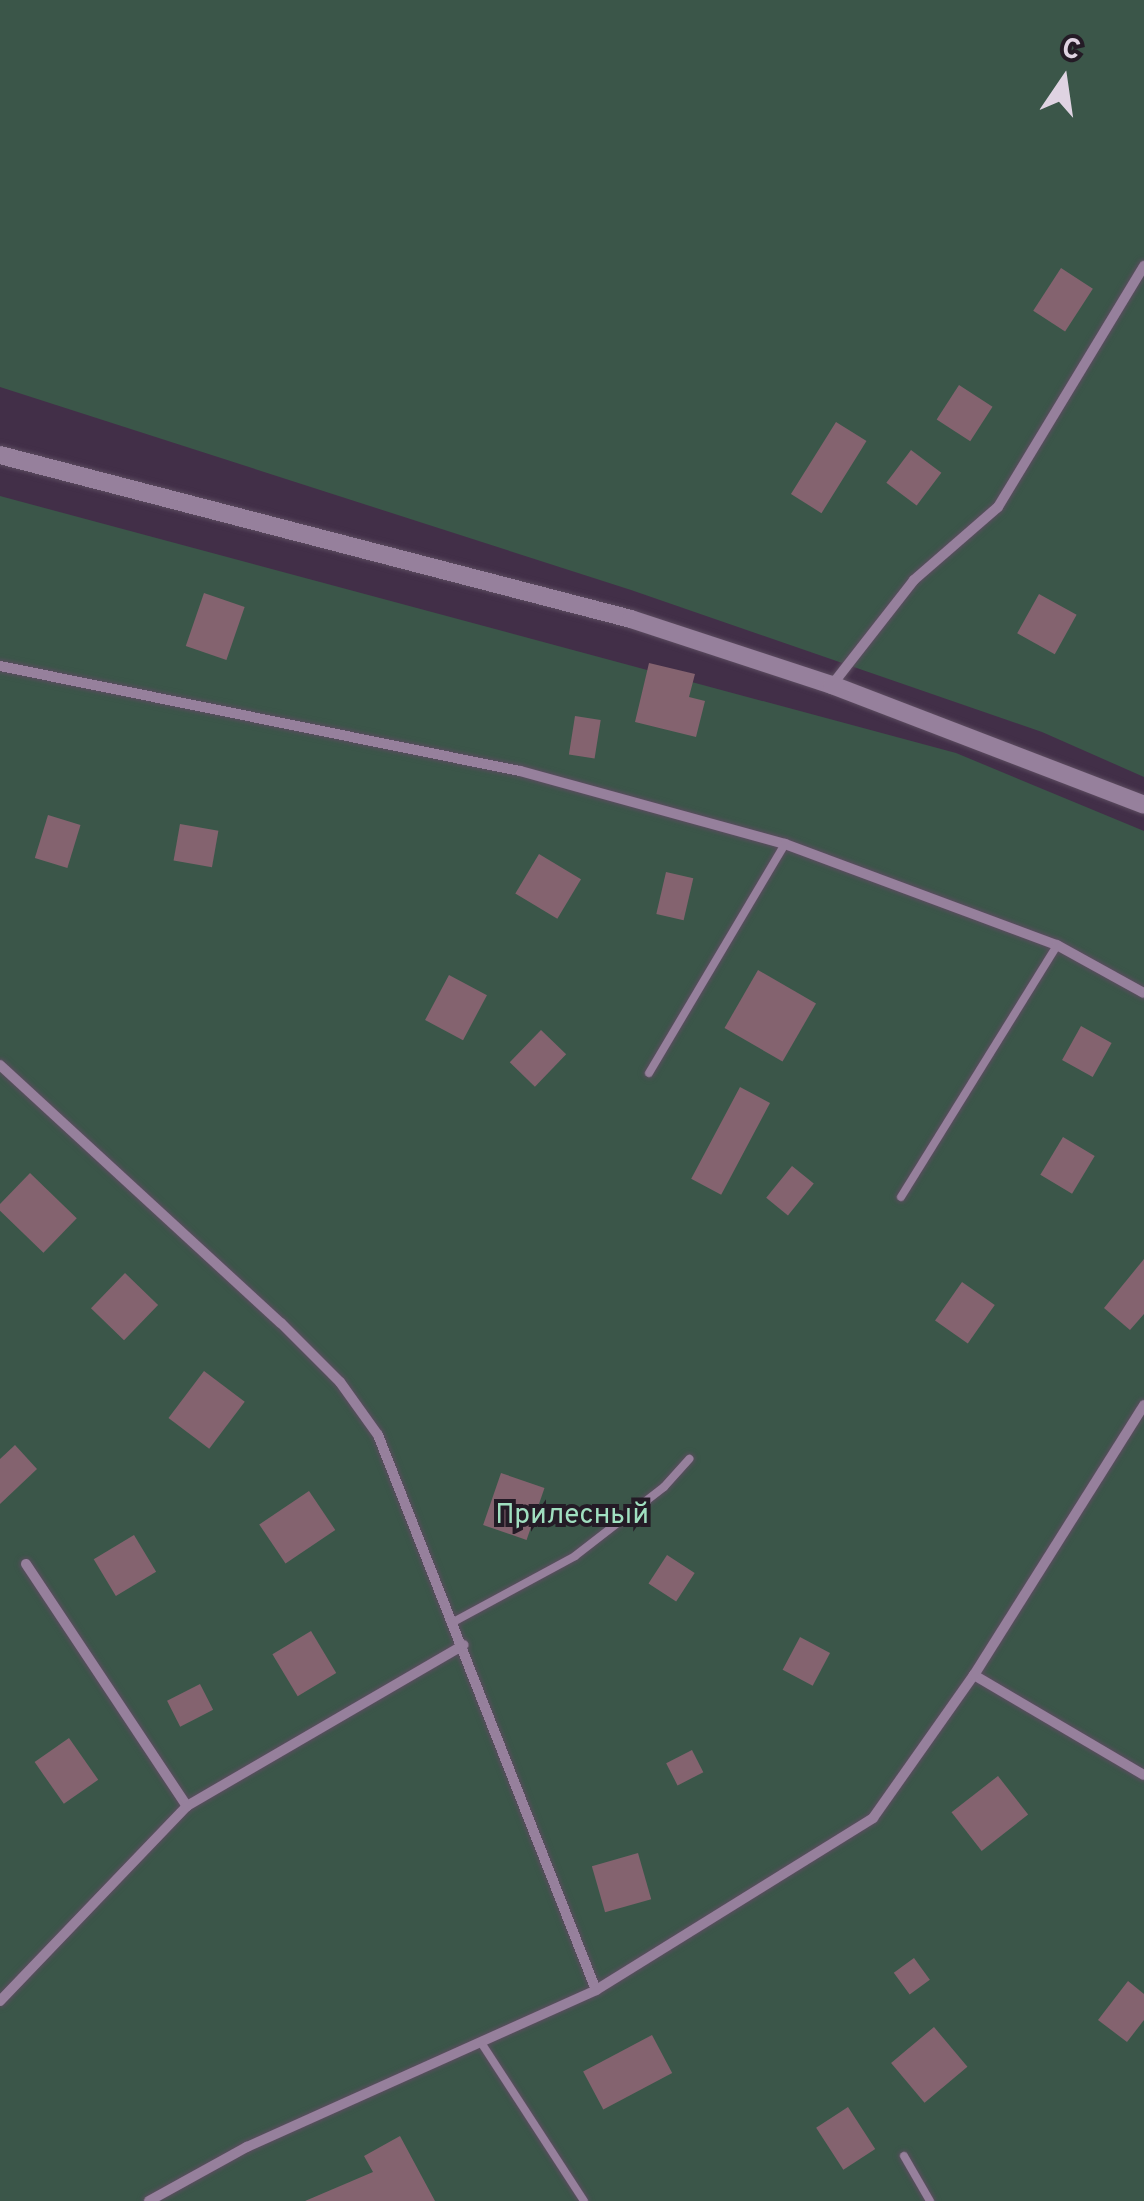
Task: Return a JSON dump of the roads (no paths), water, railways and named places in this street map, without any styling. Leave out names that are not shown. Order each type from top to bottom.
[{"type":"street","points":[[832,685],[914,580],[998,507],[1144,266]]},
{"type":"street","points":[[0,455],[594,609],[832,685],[1144,805]]},
{"type":"street","points":[[0,666],[520,772],[785,844],[1057,945],[1144,993]]},
{"type":"street","points":[[0,1065],[340,1382],[378,1436],[455,1621],[596,1990]]},
{"type":"street","points":[[149,2201],[247,2147],[596,1990],[873,1818],[974,1676],[1144,1405]]},
{"type":"street","points":[[26,1564],[187,1806]]},
{"type":"street","points":[[0,2002],[187,1806],[464,1644]]},
{"type":"street","points":[[974,1676],[1144,1775]]},
{"type":"lane","points":[[648,1073],[785,844]]},
{"type":"lane","points":[[901,1197],[1057,945]]},
{"type":"lane","points":[[455,1621],[574,1556],[664,1487],[689,1459]]},
{"type":"lane","points":[[482,2044],[584,2201]]},
{"type":"lane","points":[[904,2156],[930,2201]]},
{"type":"park label","name":"Прилесный","points":[[572,1516]]}]
